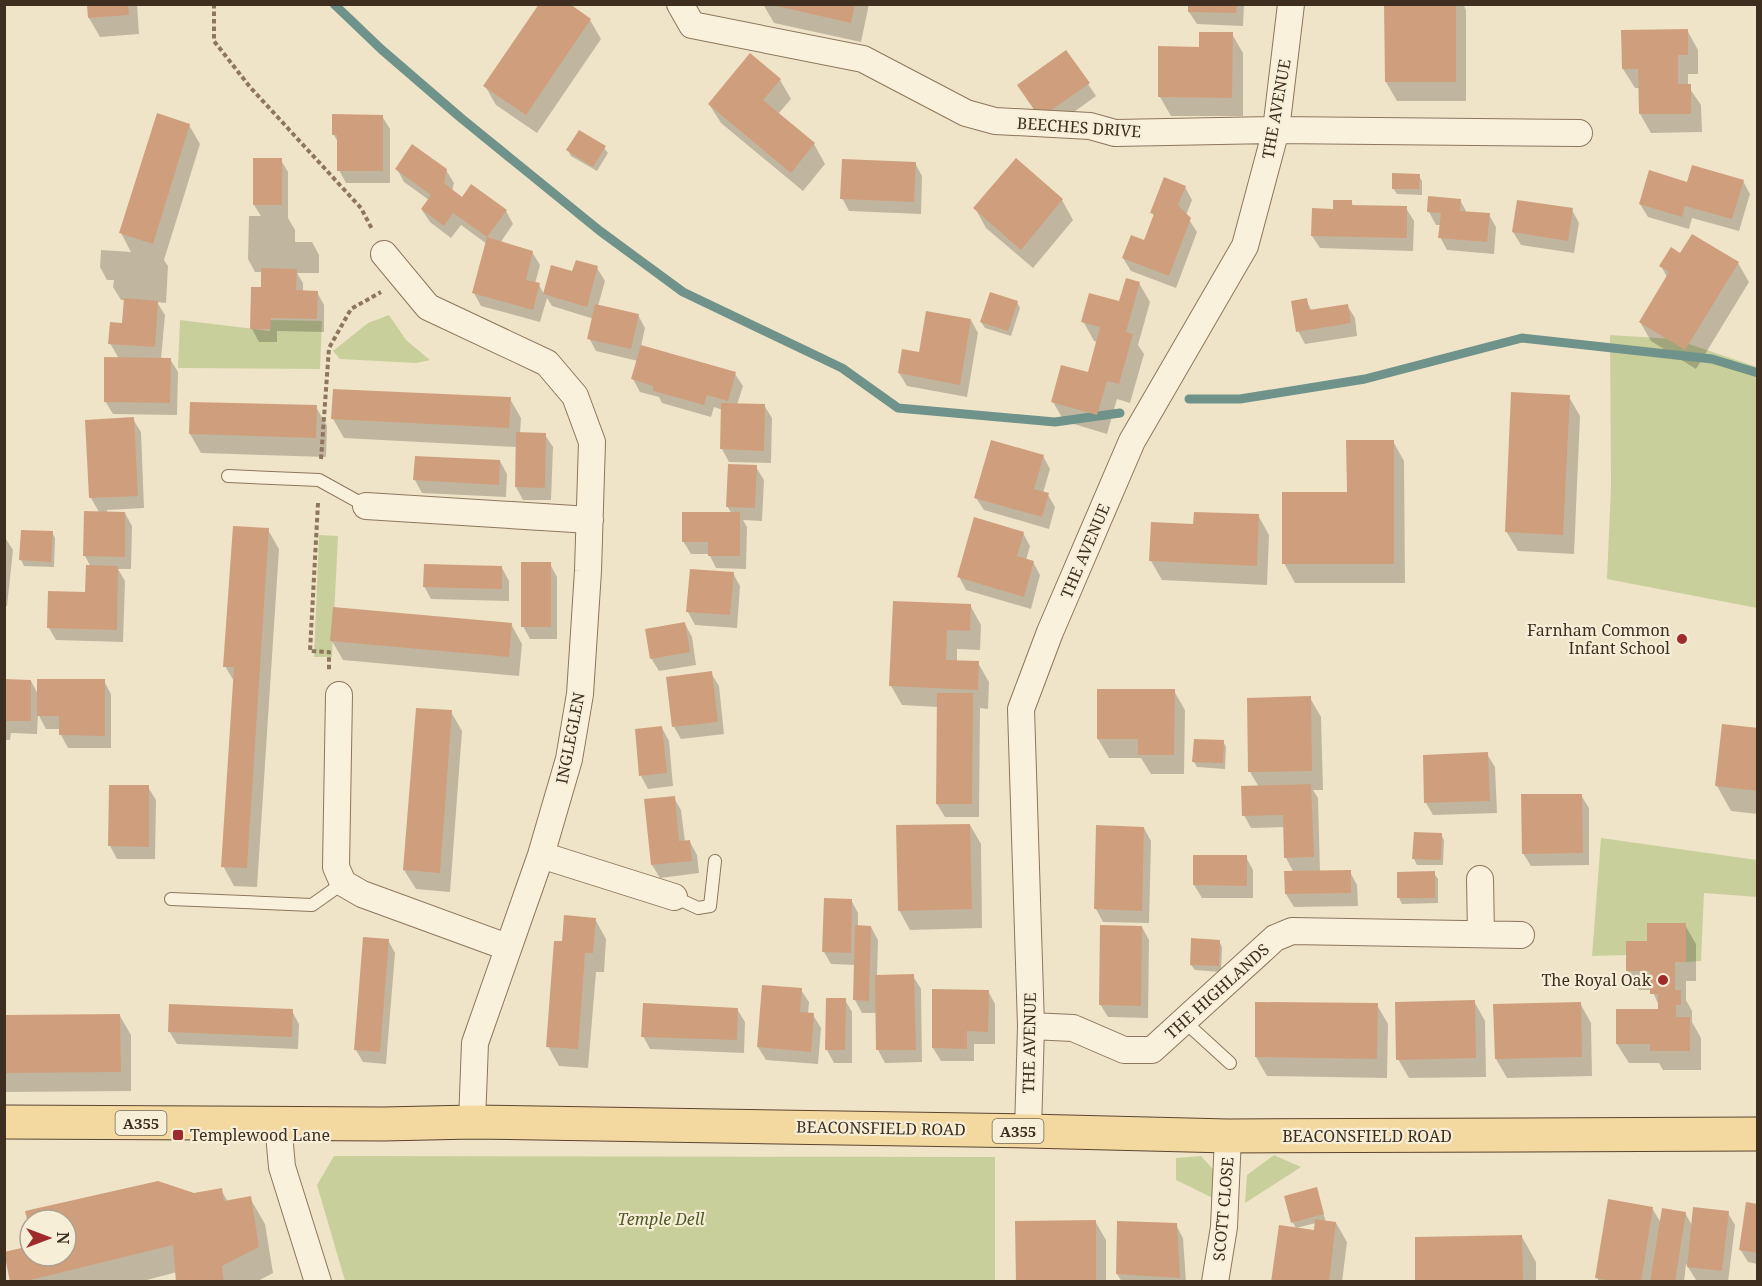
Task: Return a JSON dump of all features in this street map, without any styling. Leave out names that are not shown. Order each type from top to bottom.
[{"type":"main road","name":"BEACONSFIELD ROAD","points":[[4,1122],[472,1122],[1228,1136],[1758,1134]]},
{"type":"street","name":"BEECHES DRIVE","points":[[680,4],[692,25],[863,59],[966,113],[995,121],[1090,126],[1115,133],[1276,130],[1579,133]]},
{"type":"street","name":"THE AVENUE","points":[[1028,1131],[1031,1026],[1021,709],[1050,632],[1132,441],[1245,246],[1276,130],[1292,4]]},
{"type":"street","name":"INGLEGLEN","points":[[384,254],[428,307],[547,363],[575,396],[592,442],[580,694],[569,759],[541,855],[475,1043],[472,1122]]},
{"type":"street","points":[[366,506],[590,520]]},
{"type":"street","points":[[339,695],[336,867],[343,882],[362,894],[507,947]]},
{"type":"street","points":[[541,855],[674,897]]},
{"type":"street","points":[[1480,879],[1481,934]]},
{"type":"street","name":"THE HIGHLANDS","points":[[1031,1026],[1072,1028],[1124,1050],[1152,1050],[1275,938],[1292,931],[1521,935]]},
{"type":"street","points":[[278,1123],[282,1167],[318,1281]]},
{"type":"street","name":"SCOTT CLOSE","points":[[1215,1281],[1224,1227],[1228,1136]]},
{"type":"lane","points":[[228,476],[319,480],[366,506]]},
{"type":"lane","points":[[674,897],[698,908],[710,906],[715,861]]},
{"type":"lane","points":[[171,899],[312,905],[343,882]]},
{"type":"lane","points":[[1184,1021],[1230,1063]]},
{"type":"path","points":[[214,4],[214,41],[250,87],[361,208],[384,254]]},
{"type":"green space","points":[[389,315],[406,340],[430,360],[416,363],[340,359],[333,351],[368,323]]},
{"type":"green space","points":[[180,320],[270,331],[270,320],[322,321],[320,369],[178,368]]},
{"type":"green space","points":[[1610,335],[1674,339],[1757,367],[1757,608],[1607,579],[1611,486]]},
{"type":"green space","points":[[319,535],[338,536],[332,657],[314,657]]},
{"type":"green space","points":[[1601,838],[1757,860],[1757,897],[1704,893],[1701,961],[1686,962],[1685,923],[1647,923],[1647,941],[1626,955],[1592,956]]},
{"type":"green space","points":[[1274,1155],[1301,1167],[1245,1203],[1247,1175]]},
{"type":"green space","name":"Temple Dell","points":[[334,1156],[995,1157],[995,1281],[345,1281],[317,1185]]},
{"type":"green space","points":[[1201,1156],[1219,1176],[1221,1202],[1176,1180],[1176,1158]]},
{"type":"building","points":[[539,4],[570,4],[591,19],[526,115],[483,86]]},
{"type":"building","points":[[768,4],[855,4],[851,23]]},
{"type":"building","points":[[1188,4],[1237,4],[1236,13],[1188,12]]},
{"type":"building","points":[[1384,4],[1456,4],[1456,82],[1385,82]]},
{"type":"building","points":[[87,5],[128,5],[129,15],[88,18]]},
{"type":"building","points":[[1688,29],[1688,55],[1678,55],[1678,84],[1691,84],[1691,114],[1639,114],[1638,69],[1622,69],[1621,30]]},
{"type":"building","points":[[1199,32],[1233,32],[1232,98],[1158,97],[1158,46],[1199,47]]},
{"type":"building","points":[[1066,50],[1090,83],[1040,118],[1017,85]]},
{"type":"building","points":[[750,53],[781,79],[763,100],[815,143],[791,173],[708,104]]},
{"type":"building","points":[[157,113],[190,124],[153,244],[119,233]]},
{"type":"building","points":[[332,114],[383,115],[383,171],[337,171],[337,135],[332,135]]},
{"type":"building","points":[[579,130],[606,146],[593,167],[566,150]]},
{"type":"building","points":[[412,144],[447,169],[444,183],[462,197],[471,184],[507,210],[487,237],[453,213],[444,226],[421,209],[431,195],[395,169]]},
{"type":"building","points":[[253,158],[282,158],[282,205],[253,205]]},
{"type":"building","points":[[1016,158],[1063,199],[1021,250],[973,208]]},
{"type":"building","points":[[842,159],[916,162],[914,202],[840,199]]},
{"type":"building","points":[[1692,165],[1744,180],[1732,219],[1685,206],[1682,217],[1639,204],[1649,170],[1687,182]]},
{"type":"building","points":[[1392,173],[1420,174],[1419,189],[1392,189]]},
{"type":"building","points":[[1164,177],[1186,186],[1178,205],[1191,218],[1169,276],[1122,258],[1131,235],[1144,240],[1154,214],[1150,213]]},
{"type":"building","points":[[1428,196],[1461,199],[1460,211],[1490,213],[1487,242],[1438,238],[1441,213],[1427,212]]},
{"type":"building","points":[[1333,200],[1352,200],[1352,205],[1407,206],[1407,238],[1311,236],[1312,208],[1333,209]]},
{"type":"building","points":[[1517,200],[1573,208],[1568,241],[1512,232]]},
{"type":"building","points":[[1692,234],[1739,262],[1685,350],[1639,322],[1669,272],[1659,266],[1671,247],[1680,253]]},
{"type":"building","points":[[487,237],[533,251],[526,280],[540,283],[533,310],[472,293]]},
{"type":"building","points":[[576,260],[598,266],[587,307],[543,294],[551,265],[572,271]]},
{"type":"building","points":[[261,268],[297,269],[296,290],[318,291],[317,319],[271,318],[270,329],[250,329],[251,287],[261,287]]},
{"type":"building","points":[[1126,278],[1140,282],[1126,332],[1133,334],[1119,384],[1107,381],[1097,415],[1051,402],[1061,365],[1088,372],[1100,327],[1081,322],[1089,293],[1119,301]]},
{"type":"building","points":[[990,292],[1018,301],[1008,331],[980,322]]},
{"type":"building","points":[[124,298],[158,301],[155,347],[108,344],[110,322],[122,323]]},
{"type":"building","points":[[1307,298],[1309,310],[1348,304],[1351,323],[1296,332],[1291,301]]},
{"type":"building","points":[[595,304],[639,314],[631,349],[587,339]]},
{"type":"building","points":[[926,311],[971,319],[960,385],[898,373],[902,349],[919,352]]},
{"type":"building","points":[[641,345],[736,372],[728,401],[707,395],[704,405],[653,391],[653,386],[631,379]]},
{"type":"building","points":[[104,357],[171,358],[170,403],[104,402]]},
{"type":"building","points":[[333,389],[511,397],[509,428],[331,419]]},
{"type":"building","points":[[1511,392],[1570,395],[1563,535],[1505,532]]},
{"type":"building","points":[[190,402],[317,405],[316,438],[189,434]]},
{"type":"building","points":[[721,403],[765,404],[764,451],[720,449]]},
{"type":"building","points":[[134,417],[138,496],[89,498],[85,420]]},
{"type":"building","points":[[516,432],[546,433],[545,488],[515,487]]},
{"type":"building","points":[[991,440],[1044,455],[1034,489],[1049,493],[1042,517],[974,498]]},
{"type":"building","points":[[1346,440],[1394,440],[1394,564],[1282,564],[1282,492],[1347,492]]},
{"type":"building","points":[[415,456],[500,460],[499,485],[413,480]]},
{"type":"building","points":[[728,464],[757,465],[755,508],[726,507]]},
{"type":"building","points":[[84,511],[125,512],[125,557],[83,556]]},
{"type":"building","points":[[682,512],[740,512],[740,556],[708,556],[708,542],[682,542]]},
{"type":"building","points":[[1194,512],[1259,514],[1257,566],[1149,561],[1151,522],[1193,524]]},
{"type":"building","points":[[974,517],[1024,532],[1017,556],[1034,561],[1024,597],[957,577]]},
{"type":"building","points":[[233,526],[269,528],[247,868],[221,867],[234,667],[223,667]]},
{"type":"building","points":[[21,530],[53,531],[51,562],[19,560]]},
{"type":"building","points":[[521,562],[551,562],[551,627],[521,627]]},
{"type":"building","points":[[424,564],[502,566],[502,589],[423,587]]},
{"type":"building","points":[[86,565],[118,566],[117,630],[47,628],[48,591],[85,592]]},
{"type":"building","points":[[690,569],[734,572],[730,615],[686,612]]},
{"type":"building","points":[[893,601],[971,604],[970,631],[947,630],[946,660],[979,661],[978,690],[889,686]]},
{"type":"building","points":[[333,607],[512,623],[509,657],[330,641]]},
{"type":"building","points":[[685,622],[690,652],[650,659],[645,629]]},
{"type":"building","points":[[712,671],[718,722],[672,727],[666,677]]},
{"type":"building","points":[[4,679],[31,680],[31,721],[4,721]]},
{"type":"building","points":[[37,679],[105,679],[105,736],[59,735],[59,716],[37,716]]},
{"type":"building","points":[[1097,689],[1175,689],[1174,755],[1138,755],[1138,739],[1097,739]]},
{"type":"building","points":[[937,693],[973,693],[972,804],[936,804]]},
{"type":"building","points":[[1311,696],[1312,771],[1248,772],[1247,698]]},
{"type":"building","points":[[416,708],[452,710],[440,873],[403,870]]},
{"type":"building","points":[[1722,724],[1758,728],[1758,791],[1715,786]]},
{"type":"building","points":[[662,726],[667,773],[639,776],[635,729]]},
{"type":"building","points":[[1194,739],[1224,740],[1223,763],[1192,762]]},
{"type":"building","points":[[1488,752],[1490,801],[1424,803],[1423,755]]},
{"type":"building","points":[[1311,784],[1314,857],[1284,858],[1283,815],[1242,816],[1241,786]]},
{"type":"building","points":[[109,785],[149,785],[149,847],[108,846]]},
{"type":"building","points":[[1521,794],[1582,794],[1583,853],[1522,854]]},
{"type":"building","points":[[675,796],[679,841],[690,840],[692,861],[651,865],[644,799]]},
{"type":"building","points":[[970,824],[972,909],[898,911],[896,825]]},
{"type":"building","points":[[1096,825],[1144,827],[1142,911],[1094,909]]},
{"type":"building","points":[[1414,832],[1442,833],[1441,860],[1412,859]]},
{"type":"building","points":[[1193,855],[1247,855],[1247,886],[1193,885]]},
{"type":"building","points":[[1351,870],[1351,893],[1285,894],[1284,871]]},
{"type":"building","points":[[1435,871],[1435,898],[1397,898],[1397,872]]},
{"type":"building","points":[[824,898],[852,899],[851,953],[822,952]]},
{"type":"building","points":[[564,915],[596,918],[593,953],[585,953],[578,1049],[546,1047],[554,941],[562,941]]},
{"type":"building","name":"The Royal Oak","points":[[1647,923],[1686,923],[1686,962],[1675,962],[1675,990],[1681,990],[1681,1005],[1676,1005],[1676,1017],[1690,1017],[1690,1051],[1650,1051],[1650,1044],[1616,1044],[1616,1009],[1658,1009],[1658,994],[1650,994],[1650,971],[1626,971],[1626,941],[1647,941]]},
{"type":"building","points":[[855,925],[871,926],[869,1001],[853,1000]]},
{"type":"building","points":[[1100,925],[1142,926],[1141,1006],[1099,1005]]},
{"type":"building","points":[[363,937],[389,939],[380,1052],[354,1050]]},
{"type":"building","points":[[1191,938],[1220,940],[1219,966],[1190,965]]},
{"type":"building","points":[[914,974],[916,1050],[876,1050],[875,975]]},
{"type":"building","points":[[762,985],[802,988],[800,1012],[814,1013],[811,1052],[757,1047]]},
{"type":"building","points":[[932,989],[989,990],[988,1032],[967,1031],[967,1049],[932,1048]]},
{"type":"building","points":[[826,998],[846,998],[845,1050],[825,1050]]},
{"type":"building","points":[[1475,1000],[1476,1058],[1396,1060],[1395,1002]]},
{"type":"building","points":[[1255,1002],[1378,1003],[1377,1059],[1255,1057]]},
{"type":"building","points":[[1581,1002],[1582,1057],[1495,1059],[1493,1004]]},
{"type":"building","points":[[643,1003],[738,1008],[737,1040],[641,1037]]},
{"type":"building","points":[[169,1004],[293,1009],[292,1037],[168,1032]]},
{"type":"building","points":[[120,1014],[121,1072],[4,1073],[4,1015]]},
{"type":"building","points":[[158,1181],[194,1193],[222,1188],[224,1201],[251,1196],[259,1247],[222,1266],[224,1282],[176,1282],[173,1245],[22,1282],[10,1282],[4,1252],[18,1249],[18,1268],[78,1268],[78,1208],[38,1208]]},
{"type":"building","points":[[1317,1187],[1324,1214],[1291,1223],[1284,1196]]},
{"type":"building","points":[[1608,1199],[1653,1207],[1641,1282],[1618,1282],[1595,1278]]},
{"type":"building","points":[[1746,1202],[1758,1204],[1758,1253],[1739,1250]]},
{"type":"building","points":[[1693,1207],[1729,1211],[1722,1271],[1687,1267]]},
{"type":"building","points":[[1662,1208],[1686,1212],[1675,1282],[1650,1282]]},
{"type":"building","points":[[1315,1219],[1336,1222],[1329,1282],[1271,1282],[1279,1225],[1314,1230]]},
{"type":"building","points":[[1096,1220],[1096,1282],[1016,1282],[1015,1221]]},
{"type":"building","points":[[1117,1221],[1177,1223],[1180,1278],[1116,1274]]},
{"type":"building","points":[[1522,1235],[1523,1282],[1415,1282],[1415,1237]]},
{"type":"waterway","points":[[334,4],[381,49],[461,118],[600,231],[683,292],[842,368],[898,408],[1055,422],[1120,413]]},
{"type":"waterway","points":[[1189,399],[1240,399],[1365,379],[1522,338],[1712,359],[1758,373]]},
{"type":"place","name":"Farnham Common Infant School","points":[[1682,639]]},
{"type":"place","name":"The Royal Oak","points":[[1663,980]]},
{"type":"place","name":"Templewood Lane","points":[[178,1135]]}]
